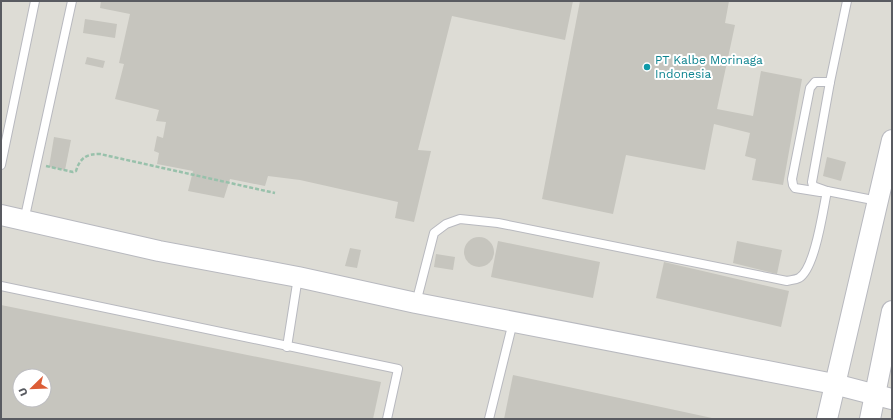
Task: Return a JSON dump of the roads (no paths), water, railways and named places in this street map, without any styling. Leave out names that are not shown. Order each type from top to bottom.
[{"type":"street","points":[[827,419],[892,140]]},
{"type":"street","points":[[1,215],[159,251],[298,277],[512,322],[834,384],[883,398]]},
{"type":"street","points":[[870,419],[883,398],[892,311]]},
{"type":"lane","points":[[1,165],[35,1]]},
{"type":"lane","points":[[24,221],[72,1]]},
{"type":"lane","points":[[827,192],[813,186],[812,182],[830,82],[847,1]]},
{"type":"lane","points":[[830,82],[815,82],[810,88],[792,179],[793,185],[795,188],[816,192],[827,192],[878,201]]},
{"type":"lane","points":[[416,303],[434,233],[446,224],[460,219],[498,223],[786,281],[799,278],[809,266],[817,241],[827,192]]},
{"type":"lane","points":[[287,347],[298,277]]},
{"type":"lane","points":[[1,286],[398,369],[387,419]]},
{"type":"lane","points":[[489,419],[512,322]]},
{"type":"place","name":"PT Kalbe Morinaga Indonesia","points":[[647,67]]}]
